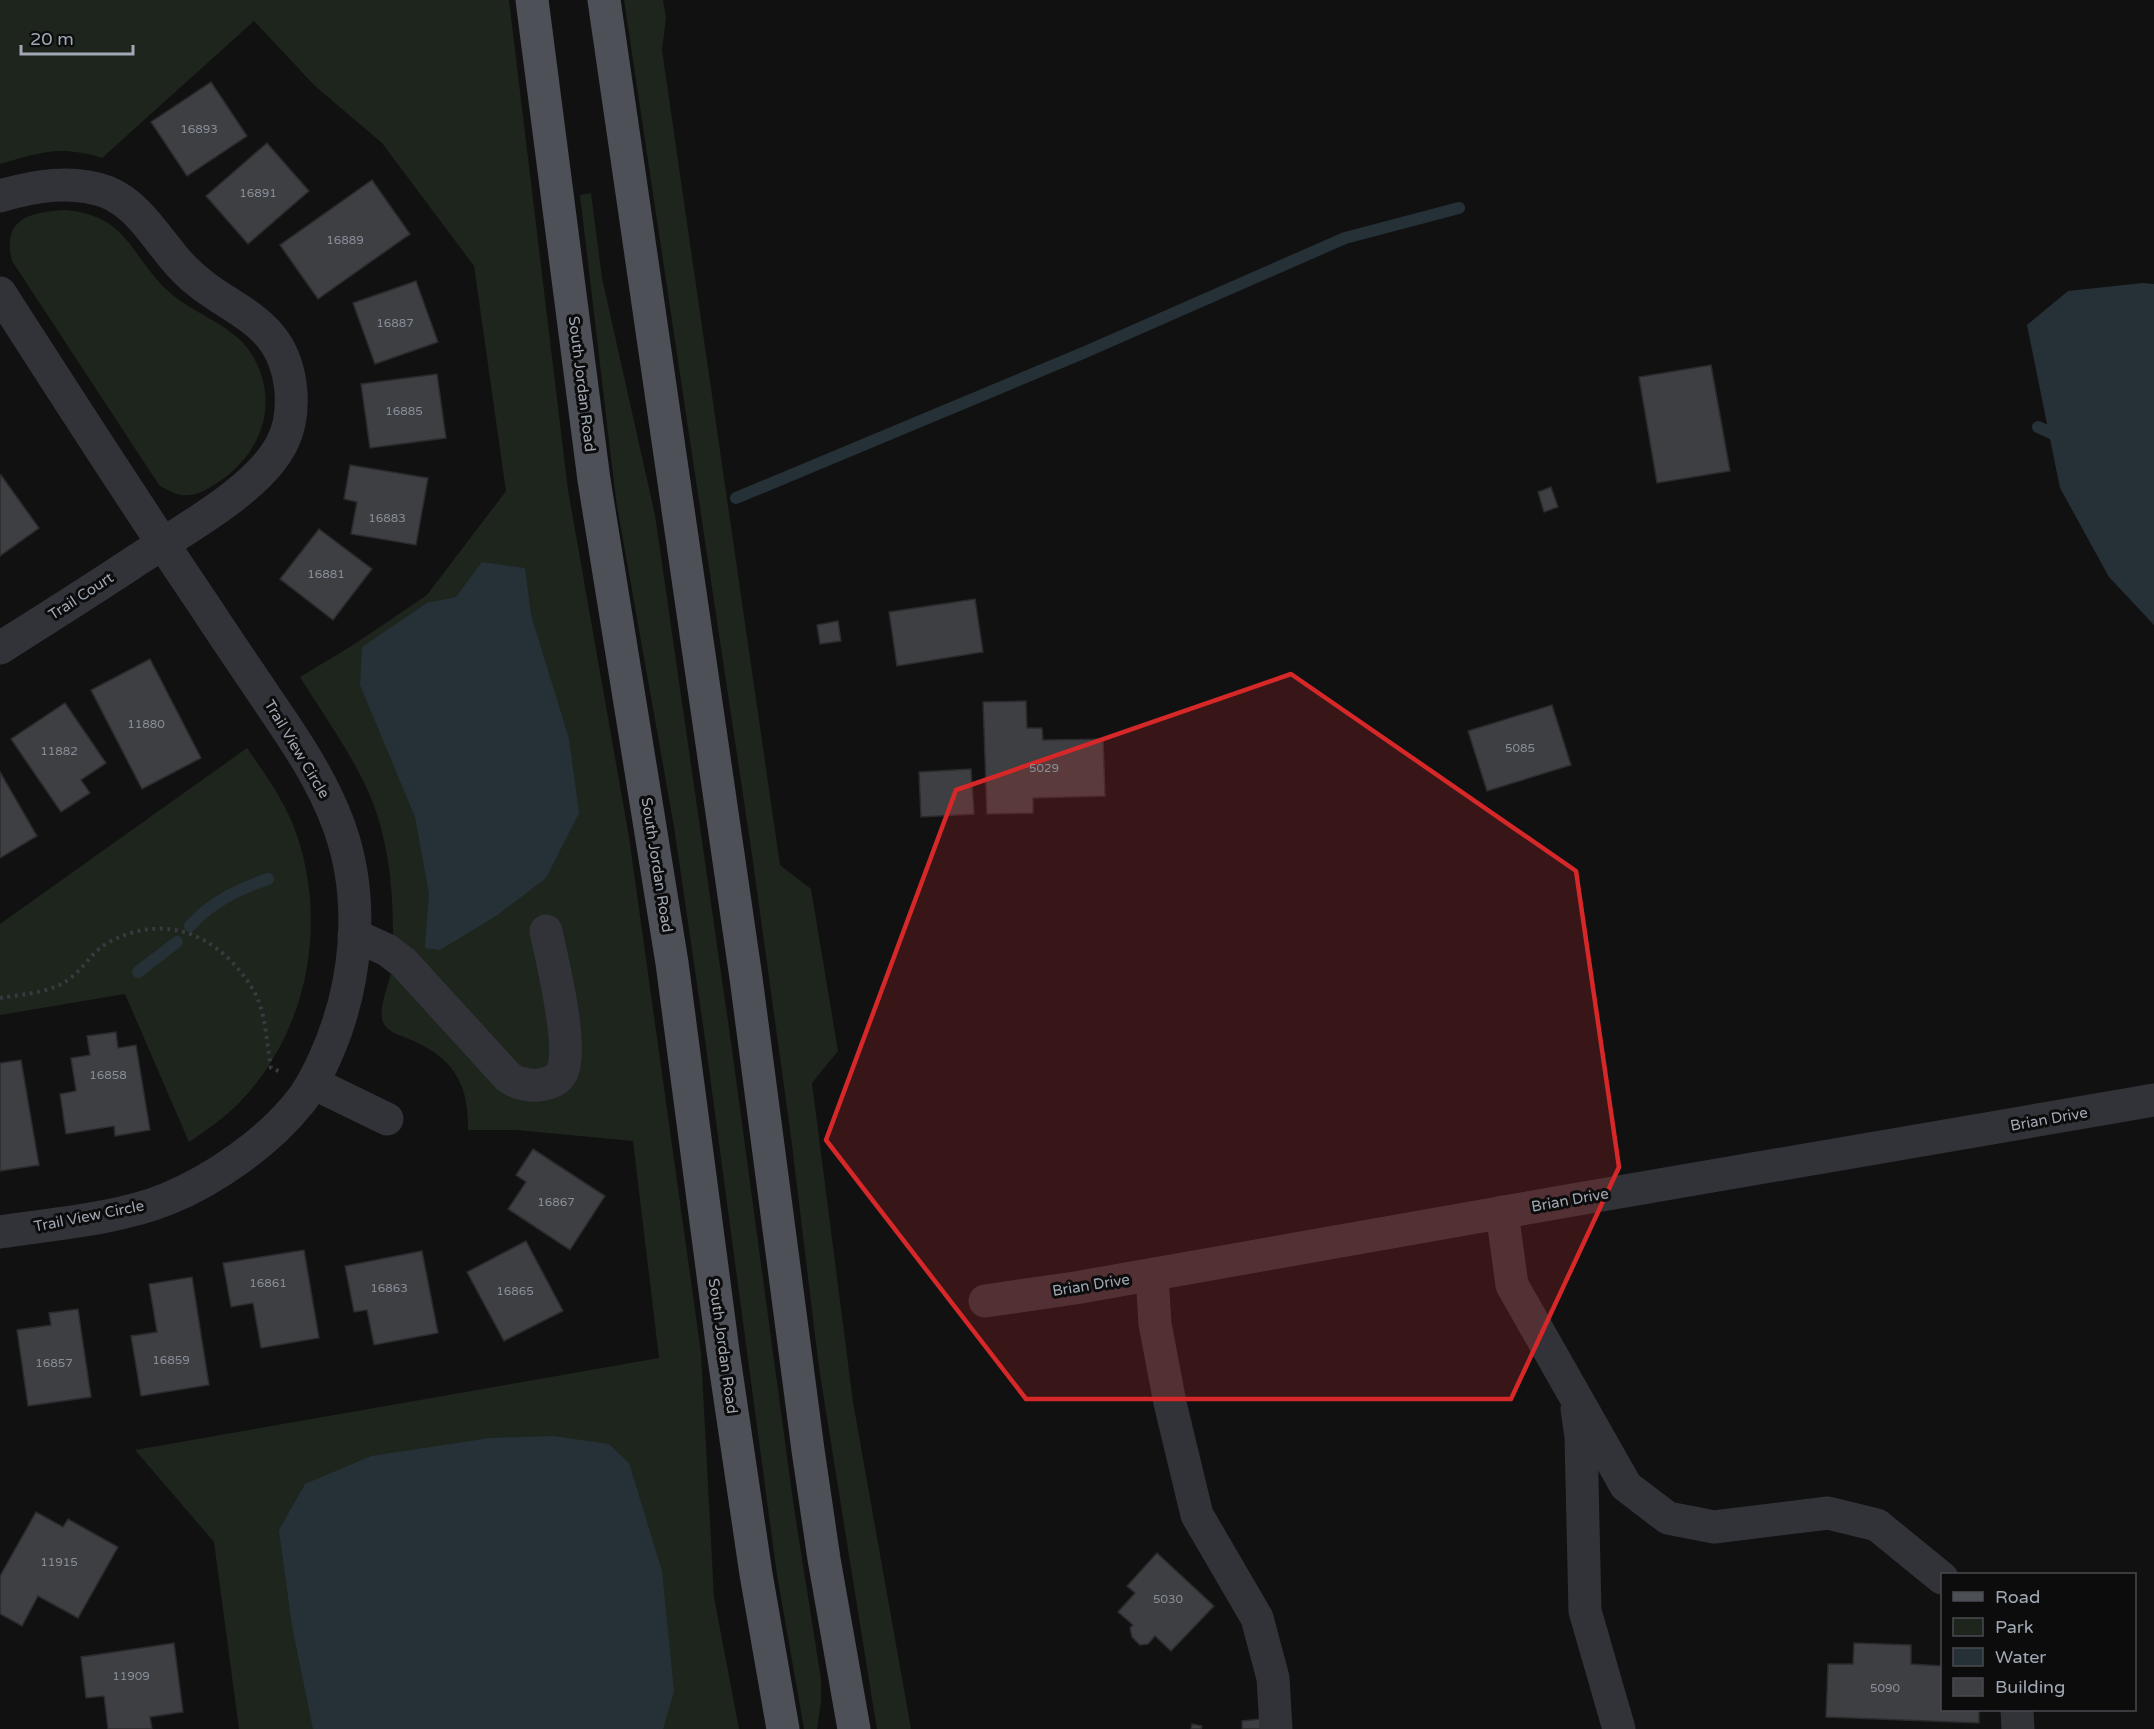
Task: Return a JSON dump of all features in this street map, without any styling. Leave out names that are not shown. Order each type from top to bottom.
[{"type":"main road","name":"South Jordan Road","points":[[532,0],[594,480],[672,963],[723,1352],[756,1574],[783,1729]]},
{"type":"main road","points":[[604,0],[744,966],[808,1450],[824,1559],[854,1729]]},
{"type":"street","points":[[0,196],[39,187],[73,185],[105,191],[120,198],[146,223],[184,269],[197,281],[260,324],[273,341],[286,365],[291,397],[289,424],[276,454],[251,483],[162,544]]},
{"type":"street","name":"Trail View Circle","points":[[0,293],[162,544],[302,751],[329,801],[348,854],[355,907],[352,963],[340,1021],[313,1083],[300,1103],[279,1125],[221,1171],[170,1198],[146,1207],[114,1214],[0,1232]]},
{"type":"street","name":"Trail Court","points":[[0,648],[162,544]]},
{"type":"street","points":[[354,935],[387,950],[405,963],[508,1077],[520,1083],[539,1085],[554,1081],[562,1072],[564,1055],[564,1019],[546,931]]},
{"type":"street","points":[[313,1083],[387,1119]]},
{"type":"street","name":"Brian Drive","points":[[985,1301],[1152,1275],[1502,1212],[2154,1100]]},
{"type":"street","points":[[1502,1212],[1512,1285],[1626,1486],[1668,1518],[1714,1527],[1828,1513],[1877,1525],[1941,1577]]},
{"type":"street","points":[[1152,1275],[1157,1335],[1170,1403],[1197,1515],[1257,1618],[1273,1678],[1276,1729]]},
{"type":"street","points":[[1576,1398],[1581,1437],[1585,1611],[1619,1729]]},
{"type":"street","points":[[2017,1711],[2018,1729]]},
{"type":"path","points":[[0,998],[61,985],[101,947],[128,934],[159,928],[182,931],[202,938],[243,974],[258,999],[271,1068],[313,1083]]},
{"type":"highlighted area","points":[[1291,674],[1576,871],[1619,1167],[1511,1399],[1026,1399],[826,1140],[956,790]]},
{"type":"green space","points":[[0,0],[509,0],[568,490],[629,837],[701,1353],[714,1597],[739,1729],[239,1729],[214,1542],[135,1450],[659,1358],[633,1141],[516,1130],[468,1130],[465,1098],[455,1073],[447,1063],[424,1046],[387,1028],[383,1022],[382,1011],[390,977],[393,937],[391,881],[382,831],[371,798],[356,766],[300,677],[353,645],[427,595],[506,491],[474,266],[382,143],[315,86],[254,21],[102,158],[62,151],[28,156],[0,164]]},
{"type":"green space","points":[[624,0],[663,0],[666,18],[662,50],[780,865],[811,889],[838,1051],[812,1083],[853,1402],[911,1729],[877,1729],[872,1699],[819,1368],[791,1137],[752,855]]},
{"type":"green space","points":[[591,193],[602,278],[655,515],[732,1049],[793,1501],[821,1679],[821,1702],[817,1729],[804,1729],[777,1575],[674,827],[616,500],[580,195]]},
{"type":"green space","points":[[67,210],[103,220],[115,229],[126,239],[166,289],[188,306],[225,328],[246,346],[254,358],[262,376],[265,394],[265,411],[261,428],[245,458],[232,472],[201,492],[181,495],[159,485],[12,261],[10,246],[15,226],[31,215]]},
{"type":"green space","points":[[247,748],[288,812],[304,858],[310,895],[311,933],[306,970],[297,1007],[283,1042],[263,1074],[239,1103],[189,1142],[125,994],[0,1015],[0,924]]},
{"type":"water","points":[[2143,283],[2154,284],[2154,625],[2109,577],[2060,488],[2027,325],[2068,291]]},
{"type":"water","points":[[482,562],[525,568],[531,615],[569,739],[579,813],[546,878],[496,916],[440,950],[425,948],[429,893],[415,817],[360,685],[362,647],[427,603],[456,597]]},
{"type":"water","points":[[553,1436],[609,1444],[629,1463],[662,1571],[674,1691],[663,1729],[313,1729],[292,1626],[279,1530],[305,1484],[371,1456],[490,1438]]},
{"type":"building","points":[[211,82],[247,136],[187,176],[151,122]]},
{"type":"building","points":[[267,143],[309,191],[248,244],[206,196]]},
{"type":"building","points":[[372,180],[410,234],[318,299],[280,245]]},
{"type":"building","points":[[416,281],[438,342],[375,364],[353,303]]},
{"type":"building","points":[[1711,365],[1730,471],[1657,483],[1639,377]]},
{"type":"building","points":[[437,374],[446,438],[370,448],[361,384]]},
{"type":"building","points":[[350,465],[428,478],[416,545],[351,534],[357,502],[344,499]]},
{"type":"building","points":[[0,476],[39,528],[0,556]]},
{"type":"building","points":[[1551,487],[1558,507],[1544,512],[1538,492]]},
{"type":"building","points":[[319,529],[372,569],[333,620],[280,579]]},
{"type":"building","points":[[975,599],[983,652],[897,666],[889,612]]},
{"type":"building","points":[[838,621],[841,641],[820,644],[817,625]]},
{"type":"building","points":[[150,659],[201,758],[142,789],[91,690]]},
{"type":"building","points":[[1026,701],[1027,728],[1042,728],[1043,740],[1103,739],[1105,796],[1033,798],[1033,813],[987,814],[983,702]]},
{"type":"building","points":[[65,703],[106,763],[81,780],[90,793],[61,812],[11,739]]},
{"type":"building","points":[[1552,705],[1571,765],[1487,791],[1468,731]]},
{"type":"building","points":[[971,769],[974,814],[921,817],[919,772]]},
{"type":"building","points":[[0,772],[37,836],[0,858]]},
{"type":"building","points":[[116,1032],[118,1048],[136,1045],[150,1130],[115,1136],[114,1126],[66,1134],[60,1094],[76,1091],[71,1058],[90,1055],[87,1036]]},
{"type":"building","points":[[21,1060],[39,1165],[0,1171],[0,1063]]},
{"type":"building","points":[[533,1149],[605,1196],[570,1250],[508,1209],[526,1182],[516,1175]]},
{"type":"building","points":[[526,1241],[563,1311],[504,1341],[467,1272]]},
{"type":"building","points":[[304,1250],[319,1338],[261,1348],[253,1303],[231,1307],[223,1263]]},
{"type":"building","points":[[422,1251],[438,1333],[374,1345],[367,1310],[354,1312],[345,1266]]},
{"type":"building","points":[[192,1277],[209,1385],[141,1396],[131,1336],[157,1332],[149,1284]]},
{"type":"building","points":[[78,1309],[91,1397],[28,1406],[17,1330],[51,1325],[49,1313]]},
{"type":"building","points":[[36,1512],[63,1527],[68,1519],[118,1547],[78,1618],[38,1596],[22,1626],[0,1614],[0,1576]]},
{"type":"building","points":[[1157,1553],[1214,1606],[1171,1651],[1155,1636],[1148,1644],[1140,1645],[1132,1637],[1130,1628],[1133,1625],[1118,1612],[1135,1593],[1127,1586]]},
{"type":"building","points":[[174,1643],[183,1712],[150,1717],[152,1729],[108,1729],[104,1696],[86,1698],[81,1657]]},
{"type":"building","points":[[1854,1643],[1911,1645],[1911,1664],[1941,1666],[1941,1711],[1979,1711],[1979,1723],[1826,1717],[1828,1664],[1853,1664]]},
{"type":"building","points":[[1260,1719],[1261,1729],[1242,1729],[1242,1721]]},
{"type":"building","points":[[1192,1724],[1202,1726],[1201,1729],[1191,1729]]},
{"type":"waterway","points":[[736,498],[1083,353],[1345,238],[1459,208]]},
{"type":"waterway","points":[[2038,427],[2062,438]]},
{"type":"waterway","points":[[190,926],[226,897],[268,879]]},
{"type":"waterway","points":[[138,972],[177,942]]}]
